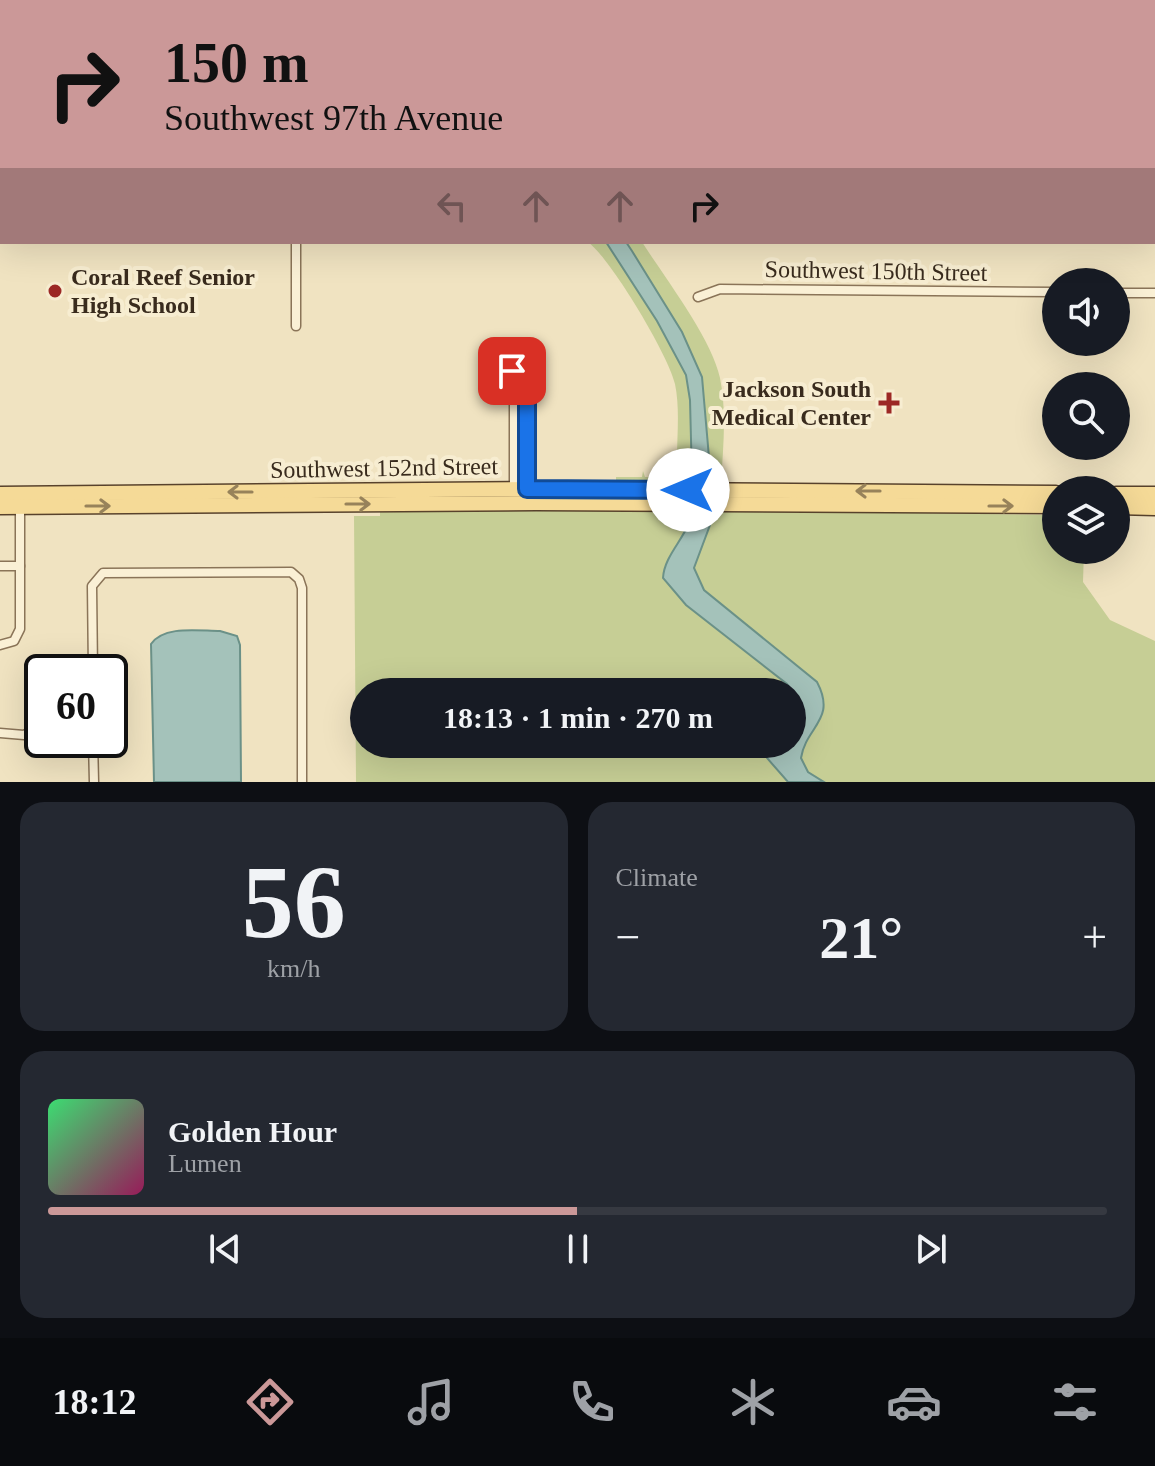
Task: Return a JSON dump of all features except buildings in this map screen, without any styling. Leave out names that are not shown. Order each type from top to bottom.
[{"type":"main road","name":"Southwest 152nd Street","points":[[0,494],[20,500],[1042,493]]},
{"type":"main road","points":[[1130,494],[1155,494]]},
{"type":"main road","name":"Southwest 152nd Street","points":[[710,497],[1042,506]]},
{"type":"main road","name":"Southwest 152nd Street","points":[[0,507],[20,500]]},
{"type":"main road","points":[[1130,507],[1155,508]]},
{"type":"street","points":[[296,244],[296,326]]},
{"type":"street","name":"Southwest 150th Street","points":[[698,297],[720,289],[1042,292]]},
{"type":"street","points":[[1130,293],[1155,293]]},
{"type":"street","points":[[516,371],[523,374],[527,385],[521,496],[514,403],[504,383],[506,375],[516,371]]},
{"type":"street","points":[[0,645],[17,639],[20,629],[20,500]]},
{"type":"street","points":[[0,566],[20,566]]},
{"type":"street","points":[[93,654],[92,586],[96,579],[110,572],[281,570],[297,576],[302,588],[302,782]]},
{"type":"street","points":[[0,733],[24,735]]},
{"type":"street","points":[[93,758],[94,782]]},
{"type":"green space","points":[[590,244],[608,244],[611,247],[676,352],[686,375],[690,400],[692,479],[689,483],[616,483],[616,477],[642,477],[643,471],[645,477],[670,477],[671,471],[675,471],[675,463],[671,460],[677,459],[677,393],[662,352],[638,309]]},
{"type":"green space","points":[[627,244],[643,244],[698,327],[715,362],[723,404],[721,484],[709,483],[708,480],[702,377],[682,332]]},
{"type":"green space","points":[[629,509],[1042,515],[1042,564],[1084,564],[1083,582],[1110,620],[1155,641],[1155,782],[356,782],[356,758],[806,758],[806,678],[355,678],[354,516],[380,516],[380,510]]},
{"type":"water","points":[[607,244],[627,244],[682,332],[702,377],[710,469],[710,525],[694,568],[704,590],[817,682],[824,705],[806,742],[806,678],[779,678],[686,605],[663,578],[666,564],[689,519],[692,479],[690,400],[686,375],[657,321]]},
{"type":"water","points":[[220,631],[237,636],[240,645],[241,782],[154,782],[151,644],[164,634],[173,632]]},
{"type":"water","points":[[767,758],[801,758],[808,772],[824,782],[788,782]]},
{"type":"place","name":"Coral Reef Senior High School","points":[[55,291]]},
{"type":"place","name":"Jackson South Medical Center","points":[[889,403]]},
{"type":"route","points":[[512,371],[523,374],[527,385],[527,489],[688,490]]}]
